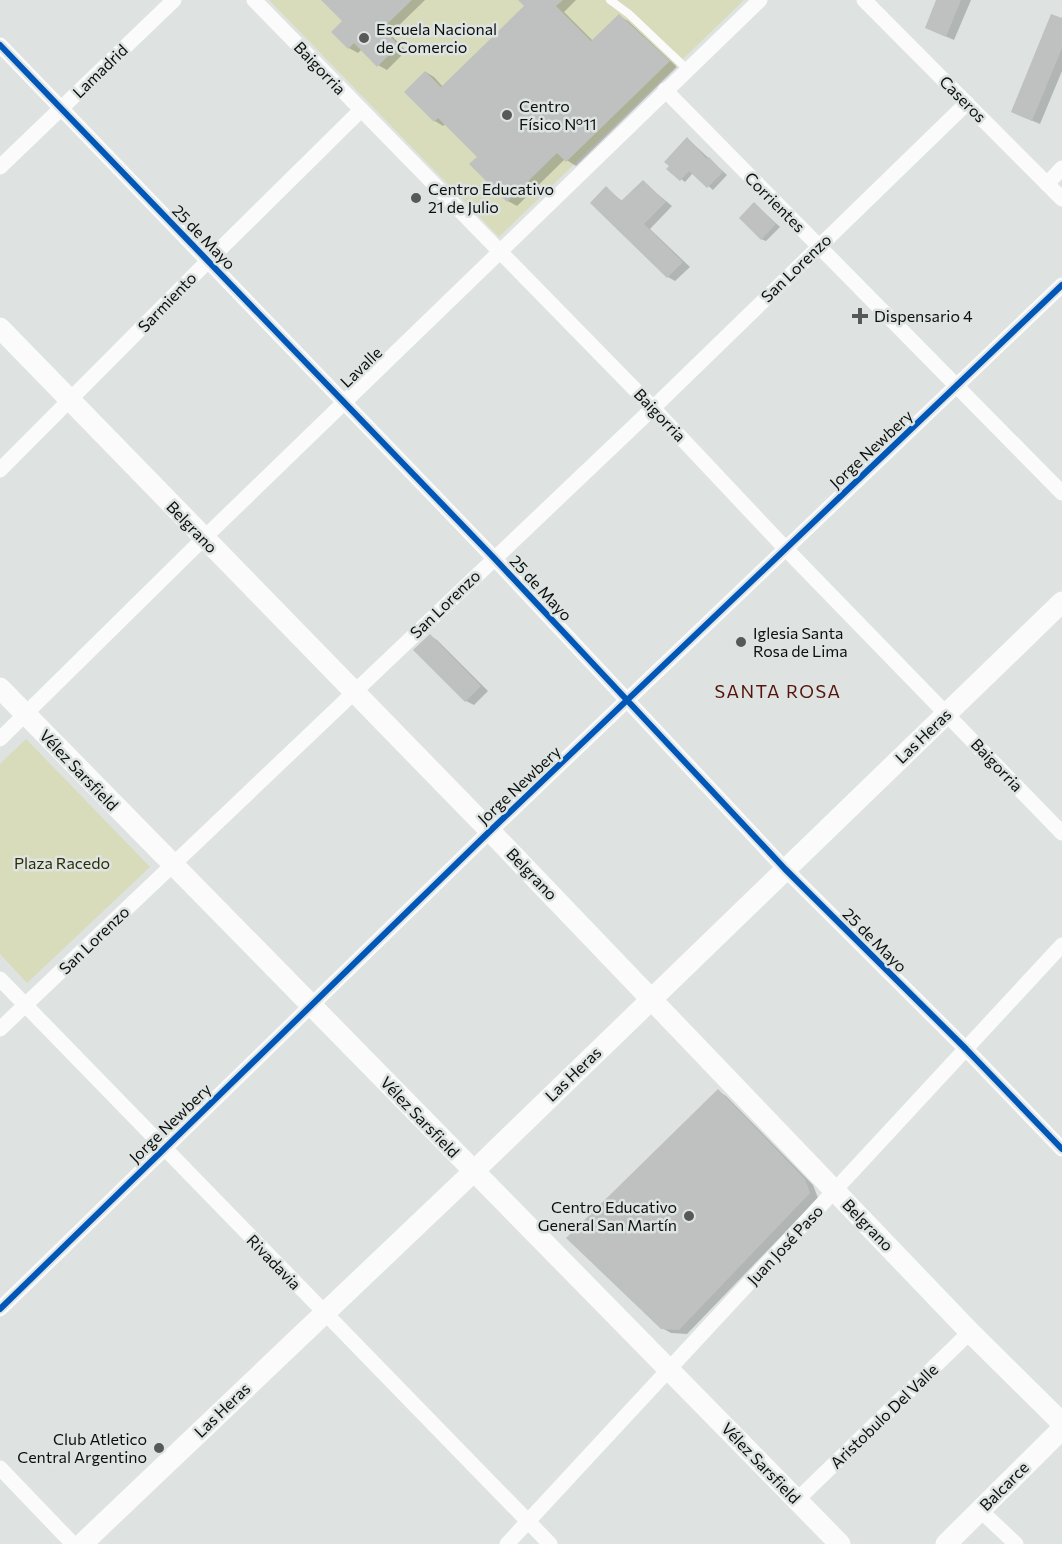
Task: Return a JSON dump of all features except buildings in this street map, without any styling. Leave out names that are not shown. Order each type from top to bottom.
[{"type":"main road","name":"Belgrano","points":[[0,328],[203,539],[490,831],[970,1332],[1062,1423]]},
{"type":"main road","name":"Las Heras","points":[[82,1544],[473,1172],[1062,602]]},
{"type":"main road","name":"Vélez Sarsfield","points":[[0,688],[840,1544]]},
{"type":"main road","name":"Balcarce","points":[[946,1544],[1062,1429]]},
{"type":"street","name":"Lamadrid","points":[[0,167],[174,0]]},
{"type":"street","name":"Baigorria","points":[[254,0],[653,408],[785,548],[1062,833]]},
{"type":"street","name":"Lavalle","points":[[0,739],[203,539],[760,0]]},
{"type":"street","name":"Caseros","points":[[864,0],[1062,199]]},
{"type":"street","name":"25 de Mayo","points":[[0,45],[494,558],[785,868],[966,1049],[1062,1149]]},
{"type":"street","name":"Corrientes","points":[[665,90],[1062,493]]},
{"type":"street","name":"San Lorenzo","points":[[0,1029],[653,408],[967,103]]},
{"type":"street","name":"Sarmiento","points":[[0,470],[362,110]]},
{"type":"street","points":[[1047,184],[1062,168]]},
{"type":"street","name":"Jorge Newbery","points":[[0,1309],[490,831],[1062,285]]},
{"type":"street","name":"Juan José Paso","points":[[507,1544],[1062,945]]},
{"type":"street","name":"Rivadavia","points":[[0,979],[550,1544]]},
{"type":"street","name":"Aristobulo Del Valle","points":[[797,1500],[970,1332]]},
{"type":"street","points":[[0,1468],[73,1544]]},
{"type":"street","points":[[980,1510],[1016,1544]]},
{"type":"lane","points":[[610,0],[629,14],[687,69]]},
{"type":"green space","name":"Centro Físico Nº11","points":[[269,0],[744,0],[499,237]]},
{"type":"green space","name":"Plaza Racedo","points":[[26,739],[150,867],[27,983],[0,954],[0,764]]},
{"type":"cycle path","points":[[0,45],[494,558],[785,869],[966,1049],[1062,1149]]},
{"type":"cycle path","points":[[0,1309],[490,831],[1062,285]]},
{"type":"place","name":"Escuela Nacional de Comercio","points":[[364,38]]},
{"type":"place","name":"Centro Físico Nº11","points":[[507,115]]},
{"type":"place","name":"Centro Educativo 21 de Julio","points":[[416,198]]},
{"type":"place","name":"Dispensario 4","points":[[860,316]]},
{"type":"place","name":"Iglesia Santa Rosa de Lima","points":[[741,642]]},
{"type":"place","name":"Centro Educativo General San Martín","points":[[689,1216]]},
{"type":"place","name":"Club Atletico Central Argentino","points":[[159,1448]]},
{"type":"district","name":"SANTA ROSA","points":[[778,692]]}]
